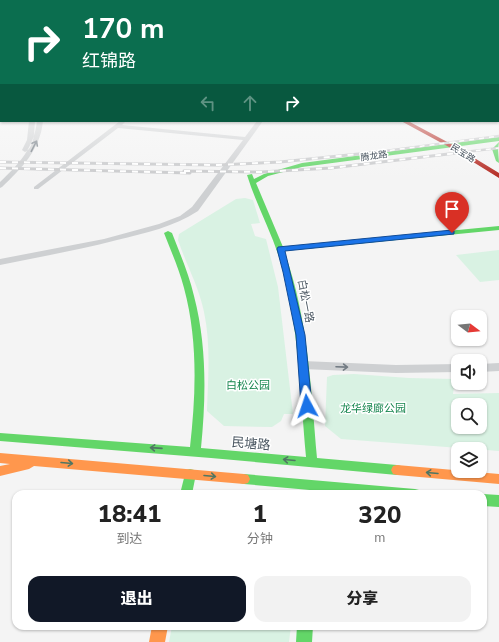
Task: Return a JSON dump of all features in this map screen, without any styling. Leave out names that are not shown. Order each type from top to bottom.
[{"type":"main road","name":"民宝路","points":[[406,122],[499,167]]},
{"type":"main road","name":"民宝路","points":[[419,122],[437,131],[499,176]]},
{"type":"main road","points":[[437,131],[468,139],[499,139]]},
{"type":"main road","name":"腾龙路","points":[[251,181],[293,172],[460,147],[499,139]]},
{"type":"main road","name":"腾龙路","points":[[460,147],[499,144]]},
{"type":"main road","points":[[499,144],[495,149],[499,161]]},
{"type":"main road","name":"白松一路","points":[[251,181],[281,249],[288,272],[300,335],[312,462]]},
{"type":"main road","points":[[281,249],[499,228]]},
{"type":"main road","points":[[168,233],[179,261],[192,304],[199,351],[199,413],[194,451]]},
{"type":"main road","points":[[0,432],[32,439]]},
{"type":"main road","name":"民塘路","points":[[0,437],[194,451],[499,479]]},
{"type":"main road","points":[[0,458],[43,460],[190,474],[317,490]]},
{"type":"main road","points":[[0,471],[43,460]]},
{"type":"main road","points":[[187,490],[190,474]]},
{"type":"main road","points":[[487,500],[499,501]]},
{"type":"main road","points":[[157,642],[159,630]]},
{"type":"main road","points":[[304,642],[305,630]]},
{"type":"street","points":[[0,177],[22,155],[30,140],[32,122]]},
{"type":"street","points":[[0,186],[26,159],[33,149],[38,137],[40,122]]},
{"type":"street","points":[[36,188],[122,122]]},
{"type":"street","points":[[0,262],[131,234],[162,226],[184,218],[195,209],[259,122]]},
{"type":"street","points":[[117,126],[247,138]]},
{"type":"street","points":[[303,365],[396,369],[451,368]]},
{"type":"street","points":[[487,368],[499,367]]},
{"type":"green space","name":"白松公园","points":[[245,198],[253,200],[260,223],[251,224],[255,236],[266,239],[278,287],[293,414],[284,414],[281,421],[272,427],[224,426],[207,411],[208,336],[204,312],[199,294],[178,240],[179,234],[236,199]]},
{"type":"green space","points":[[499,250],[499,280],[480,282],[456,255]]},
{"type":"green space","name":"龙华绿廊公园","points":[[354,374],[409,378],[451,379],[451,390],[454,390],[453,394],[499,393],[499,451],[487,450],[487,442],[451,442],[451,447],[341,439],[325,426],[327,377],[333,375]]},
{"type":"green space","points":[[171,630],[290,630],[289,642],[169,642]]},
{"type":"railway","points":[[376,152],[499,136]]},
{"type":"railway","points":[[456,153],[499,148]]},
{"type":"railway","points":[[0,162],[218,165],[280,162],[376,152]]},
{"type":"railway","points":[[370,153],[376,152]]},
{"type":"railway","points":[[184,171],[261,172],[331,168],[465,152]]},
{"type":"railway","points":[[0,168],[190,173]]},
{"type":"traffic: fast","points":[[252,182],[266,175],[302,165],[499,139]]},
{"type":"traffic: fast","points":[[499,144],[495,149],[499,161]]},
{"type":"traffic: fast","points":[[250,175],[258,199],[279,247],[292,295],[297,319],[303,366],[312,462]]},
{"type":"traffic: fast","points":[[281,249],[499,228]]},
{"type":"traffic: fast","points":[[168,233],[188,288],[197,334],[200,373],[199,412],[195,451]]},
{"type":"traffic: fast","points":[[0,437],[211,453],[397,470]]},
{"type":"traffic: fast","points":[[187,490],[190,474]]},
{"type":"traffic: fast","points":[[244,479],[369,490]]},
{"type":"traffic: fast","points":[[487,500],[499,501]]},
{"type":"traffic: fast","points":[[304,642],[305,630]]},
{"type":"traffic: slow","points":[[0,458],[244,479]]},
{"type":"traffic: slow","points":[[0,471],[29,464]]},
{"type":"traffic: slow","points":[[397,470],[499,479]]},
{"type":"traffic: slow","points":[[157,642],[159,630]]},
{"type":"traffic: jam","points":[[406,122],[451,146],[499,176]]},
{"type":"route","points":[[307,406],[300,335],[288,272],[281,249],[452,233]]}]
